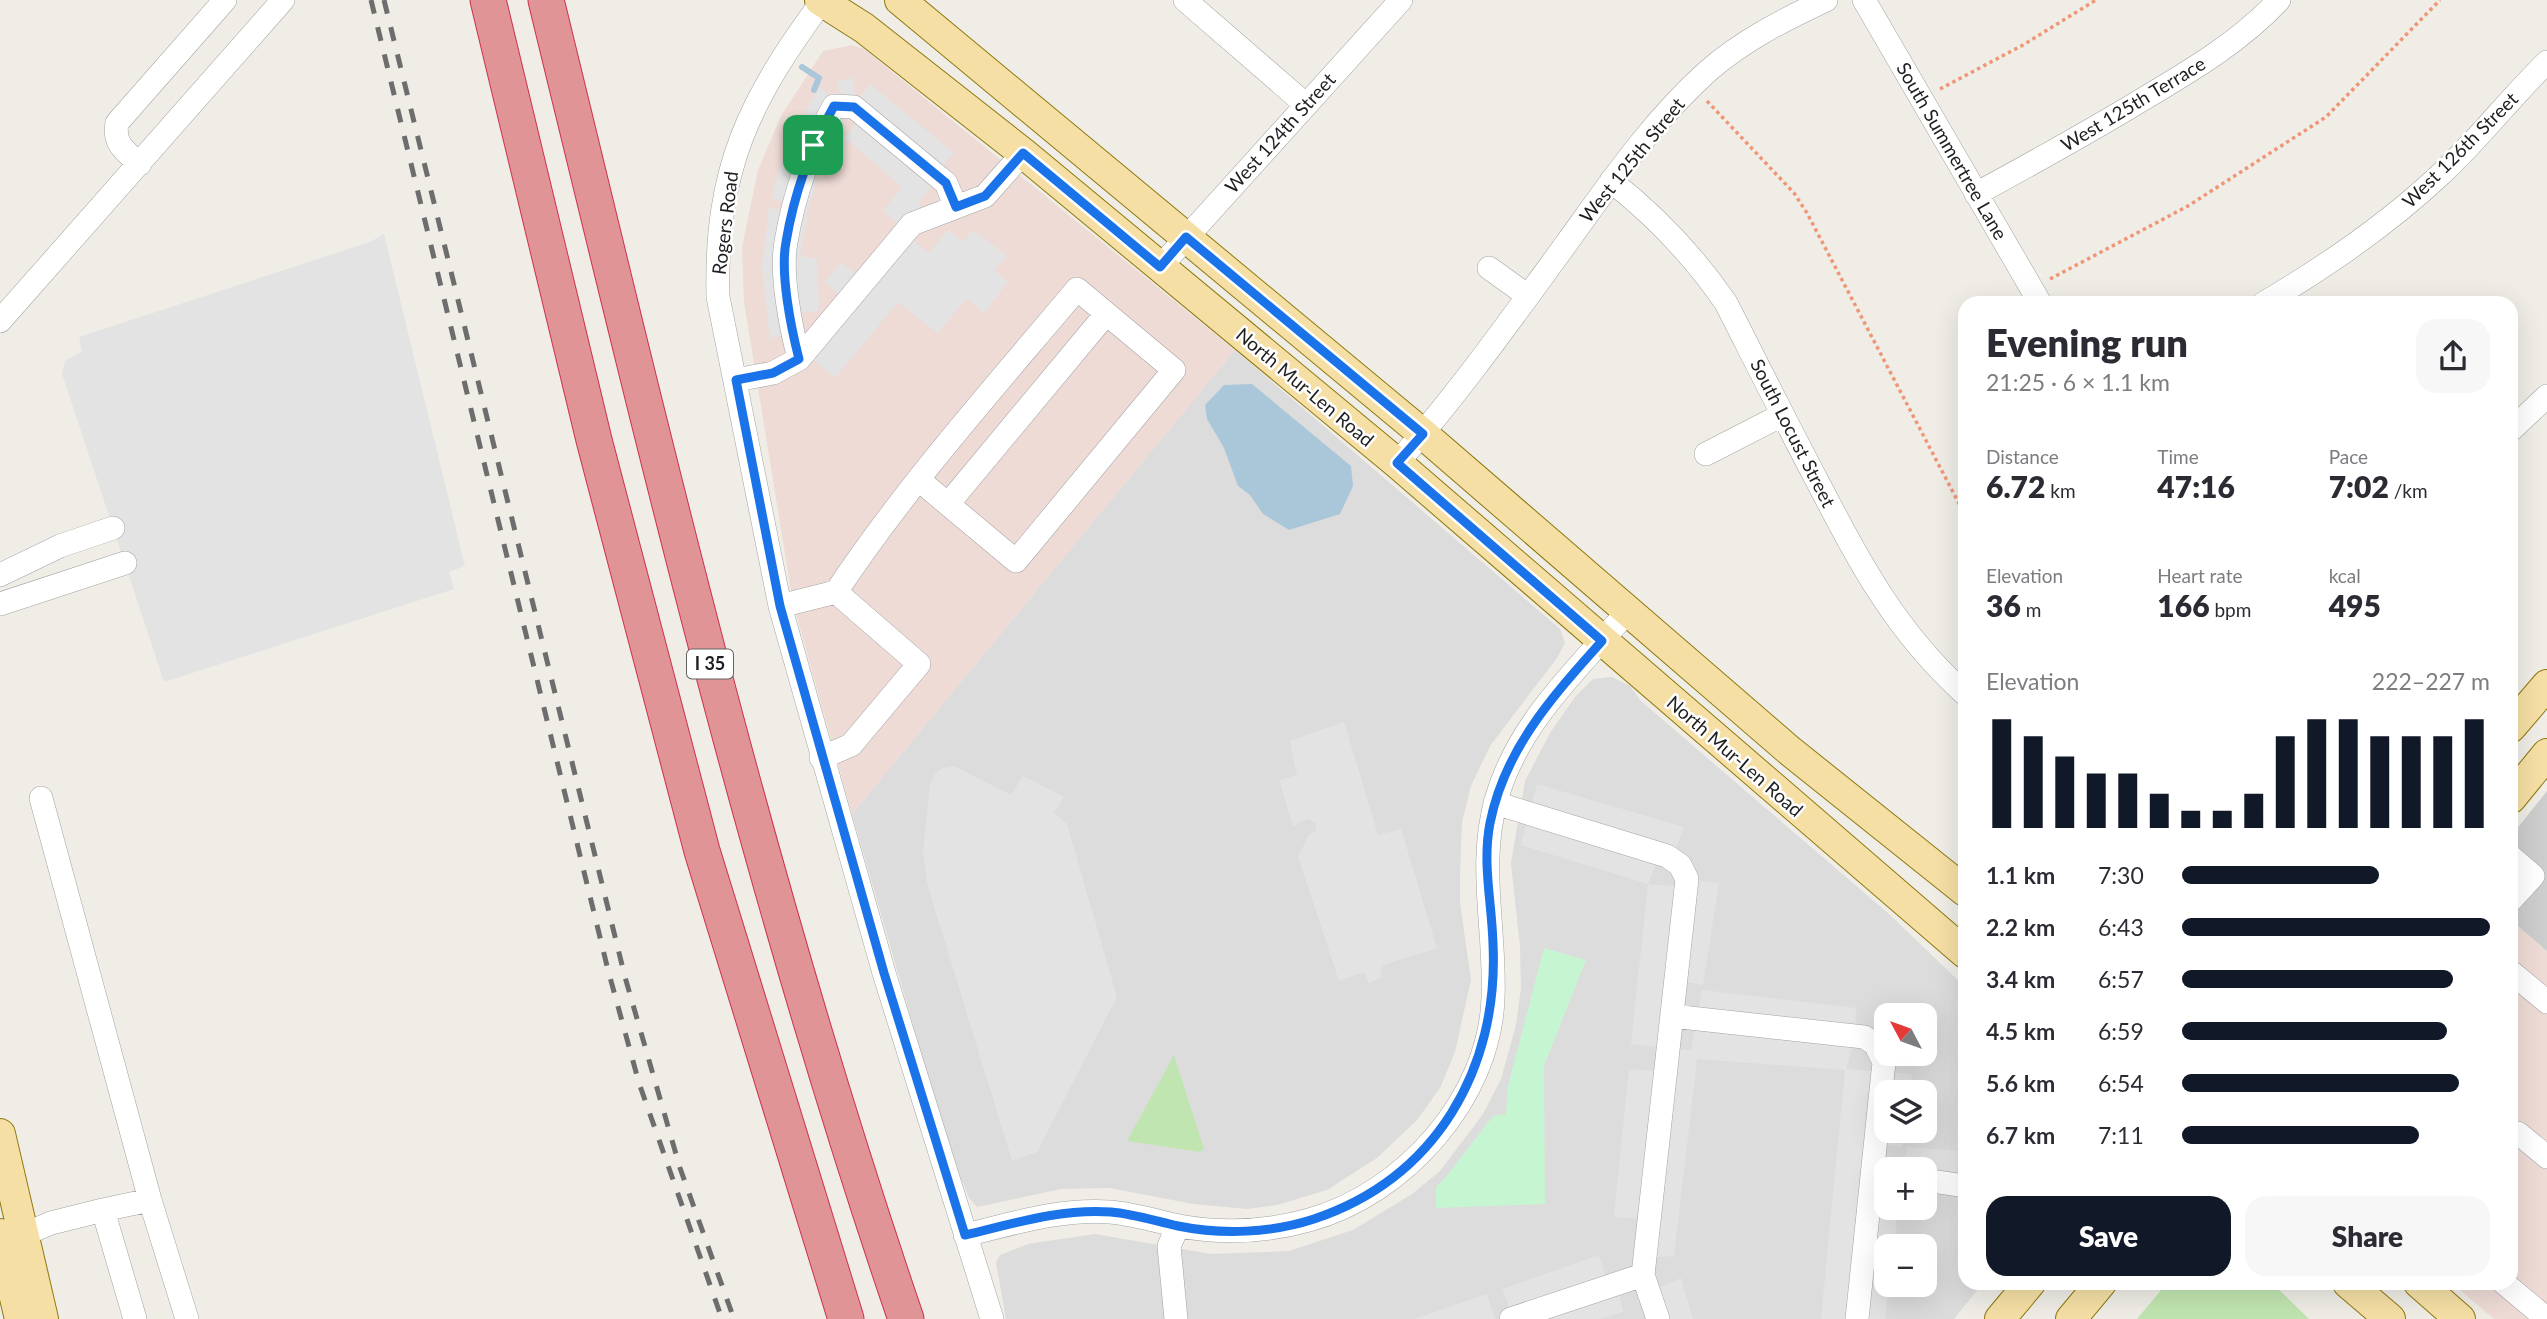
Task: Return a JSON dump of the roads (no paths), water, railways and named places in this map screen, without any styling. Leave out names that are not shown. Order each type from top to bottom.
[{"type":"highway","points":[[488,0],[594,440],[702,851],[846,1319]]},
{"type":"highway","name":"I 35","points":[[546,0],[658,460],[757,839],[825,1066],[906,1319]]},
{"type":"main road","name":"North Mur-Len Road","points":[[822,0],[864,29],[1023,153],[1397,463],[1958,947]]},
{"type":"main road","name":"North Mur-Len Road","points":[[900,0],[1423,434],[1790,751],[1958,885]]},
{"type":"main road","points":[[2518,719],[2547,685]]},
{"type":"main road","points":[[2518,789],[2547,754]]},
{"type":"main road","points":[[0,1134],[9,1238],[20,1319]]},
{"type":"main road","points":[[9,1238],[43,1319]]},
{"type":"main road","points":[[2000,1319],[2023,1290]]},
{"type":"main road","points":[[2071,1319],[2095,1290]]},
{"type":"main road","points":[[2356,1290],[2390,1319]]},
{"type":"main road","points":[[2427,1290],[2460,1319]]},
{"type":"street","points":[[140,164],[118,144],[115,135],[117,123],[225,0]]},
{"type":"street","points":[[0,321],[283,0]]},
{"type":"street","name":"Rogers Road","points":[[822,0],[769,78],[744,125],[724,197],[717,264],[718,298],[780,606],[821,758],[992,1319]]},
{"type":"street","points":[[1185,0],[1305,104]]},
{"type":"street","name":"West 124th Street","points":[[1160,267],[1401,0]]},
{"type":"street","name":"West 125th Street","points":[[1397,463],[1423,434],[1611,181],[1671,107],[1709,70],[1784,20],[1826,0]]},
{"type":"street","name":"South Summertree Lane","points":[[1864,0],[1976,194],[2042,293]]},
{"type":"street","name":"West 125th Terrace","points":[[1976,194],[2057,151],[2191,70],[2238,37],[2279,0]]},
{"type":"street","name":"West 126th Street","points":[[2275,296],[2340,256],[2407,205],[2485,130],[2547,62]]},
{"type":"street","points":[[799,359],[789,321],[785,244],[813,145],[834,106],[854,107],[946,183],[956,207]]},
{"type":"street","points":[[736,380],[773,373],[799,359],[912,224],[985,196],[1023,153]]},
{"type":"street","name":"South Locust Street","points":[[1611,181],[1669,230],[1726,303],[1860,564],[1892,616],[1936,668],[1958,688]]},
{"type":"street","points":[[1489,268],[1528,296]]},
{"type":"street","points":[[780,606],[836,592],[866,546],[919,480],[1077,289],[1174,370],[1016,561],[919,480]]},
{"type":"street","points":[[948,504],[1106,314]]},
{"type":"street","points":[[2518,423],[2547,396]]},
{"type":"street","points":[[1706,454],[1782,415]]},
{"type":"street","points":[[0,575],[60,546],[113,528]]},
{"type":"street","points":[[0,604],[125,563]]},
{"type":"street","points":[[821,758],[851,745],[919,664],[836,592]]},
{"type":"street","points":[[965,1235],[1068,1212],[1130,1214],[1207,1230],[1263,1230],[1313,1219],[1368,1195],[1390,1180],[1440,1131],[1475,1072],[1493,1001],[1493,943],[1486,876],[1489,836],[1495,803],[1510,760],[1539,713],[1628,611]]},
{"type":"street","points":[[41,798],[150,1200],[187,1319]]},
{"type":"street","points":[[1495,803],[1667,856],[1680,865],[1686,879],[1643,1275],[1658,1319]]},
{"type":"street","points":[[2518,863],[2540,881],[2518,895]]},
{"type":"street","points":[[2518,978],[2547,1002]]},
{"type":"street","points":[[1672,1016],[1864,1037],[1875,1044],[1884,1062],[1881,1157]]},
{"type":"street","points":[[2518,1133],[2547,1157]]},
{"type":"street","points":[[1937,1182],[1958,1185]]},
{"type":"street","points":[[9,1238],[51,1223],[150,1200]]},
{"type":"street","points":[[103,1210],[135,1319]]},
{"type":"street","points":[[1857,1319],[1874,1213]]},
{"type":"street","points":[[1177,1319],[1169,1246],[1178,1226]]},
{"type":"street","points":[[1511,1319],[1643,1275]]},
{"type":"street","points":[[2512,1290],[2547,1319]]},
{"type":"water","points":[[1252,384],[1351,466],[1353,486],[1340,514],[1289,530],[1263,514],[1250,495],[1238,486],[1224,448],[1207,419],[1205,405],[1224,385]]},
{"type":"waterway","points":[[802,67],[819,78],[814,90]]},
{"type":"railway","points":[[371,0],[608,970],[639,1083],[722,1319]]},
{"type":"railway","points":[[384,0],[625,977],[680,1168],[734,1319]]}]
